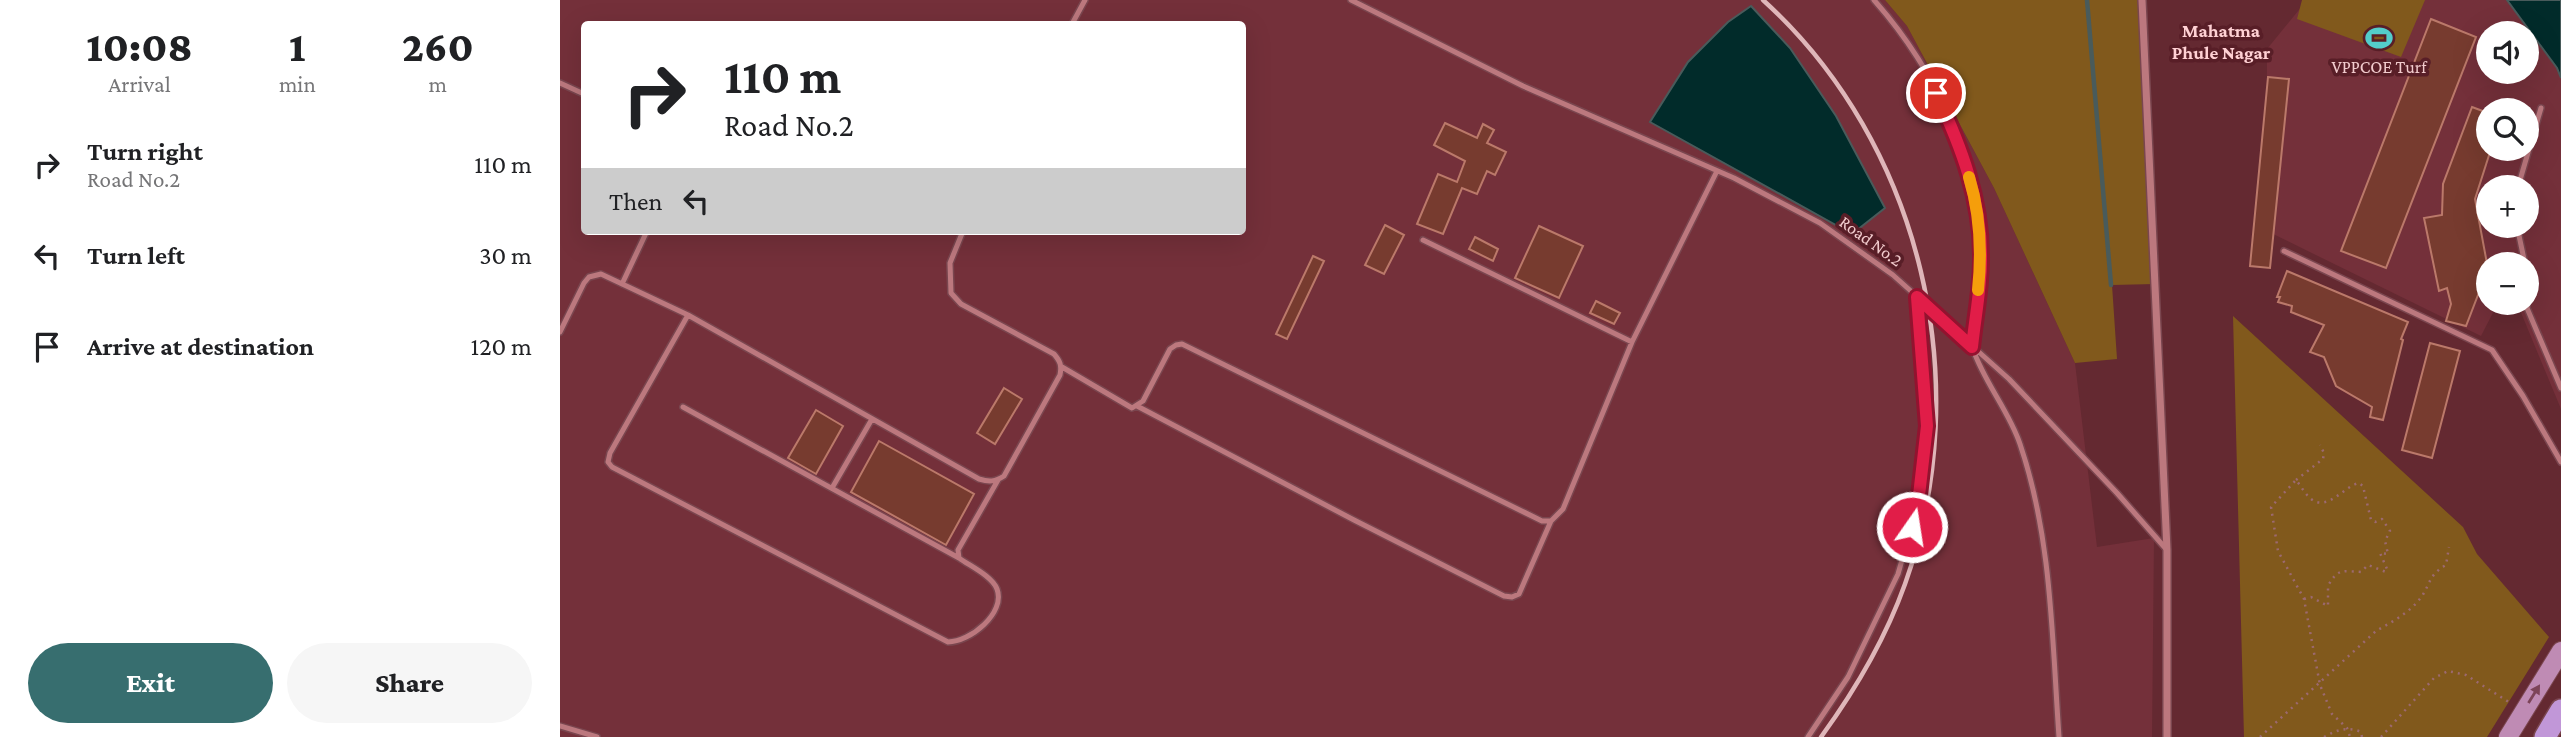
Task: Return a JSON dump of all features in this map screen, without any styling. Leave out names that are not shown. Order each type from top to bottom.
[{"type":"highway","points":[[2545,737],[2561,710]]},
{"type":"main road","points":[[2508,737],[2561,651]]},
{"type":"street","points":[[2142,0],[2167,550],[2167,737]]},
{"type":"lane","points":[[1074,21],[1085,0]]},
{"type":"lane","name":"Road No.2","points":[[1351,0],[1522,86],[1717,171],[1820,223],[1893,275],[2026,397],[2117,492],[2167,550]]},
{"type":"lane","points":[[1874,0],[1925,68],[1959,142],[1975,195],[1981,260],[1972,347],[2020,442],[2045,545],[2059,737]]},
{"type":"lane","points":[[560,83],[581,93]]},
{"type":"lane","points":[[2521,175],[2541,108]]},
{"type":"lane","points":[[1137,406],[1354,520],[1504,596],[1512,597],[1519,594],[1551,521],[1563,509],[1632,342],[1717,171]]},
{"type":"lane","points":[[622,284],[645,235]]},
{"type":"lane","points":[[560,332],[584,283],[589,277],[601,274],[688,315],[979,479],[989,482],[998,480],[1004,476],[1062,367],[1054,354],[961,304],[951,293],[950,264],[961,235]]},
{"type":"lane","points":[[1423,240],[1632,342]]},
{"type":"lane","points":[[2284,251],[2492,349],[2561,462]]},
{"type":"lane","points":[[1808,737],[1848,677],[1893,586],[1918,504],[1927,426],[1917,297]]},
{"type":"lane","points":[[683,407],[959,558],[992,581],[997,589],[998,601],[981,630],[958,642],[948,642],[612,467],[608,462],[611,453],[688,315]]},
{"type":"lane","points":[[2530,315],[2561,388]]},
{"type":"lane","points":[[1062,367],[1128,407],[1137,406],[1143,401],[1170,349],[1182,344],[1542,521],[1551,521]]},
{"type":"lane","points":[[832,488],[872,419]]},
{"type":"lane","points":[[959,558],[958,550],[998,480]]},
{"type":"lane","points":[[560,726],[597,737]]},
{"type":"path","points":[[2320,445],[2324,453],[2323,459],[2296,480],[2271,507],[2278,551],[2304,599],[2320,685],[2332,714],[2347,728],[2361,732],[2362,737]]},
{"type":"path","points":[[2296,480],[2311,499],[2318,502],[2333,499],[2359,483],[2363,486],[2371,520],[2375,522],[2382,519],[2390,531],[2385,541],[2388,554],[2380,553],[2386,565],[2386,572],[2368,565],[2361,572],[2344,570],[2332,579],[2328,586],[2328,606],[2311,597],[2304,599]]},
{"type":"path","points":[[2260,737],[2376,631],[2394,621],[2422,595],[2435,572],[2446,565],[2449,547]]},
{"type":"path","points":[[2381,737],[2434,678],[2448,671],[2466,675],[2524,711]]},
{"type":"path","points":[[2324,737],[2347,728]]},
{"type":"path","points":[[2347,728],[2350,737]]},
{"type":"shaded area","points":[[560,0],[1885,0],[1907,26],[1994,188],[2075,363],[2097,547],[2154,538],[2152,737],[560,737]]},
{"type":"shaded area","points":[[1885,0],[2143,0],[2155,284],[2112,285],[2117,359],[2075,363],[1994,188],[1907,26]]},
{"type":"shaded area","name":"VPPCOE Turf","points":[[2302,0],[2425,0],[2401,57],[2297,19]]},
{"type":"shaded area","points":[[2307,0],[2507,0],[2522,21],[2476,21],[2476,84],[2539,84],[2539,44],[2561,78],[2561,409],[2522,315],[2539,315],[2539,252],[2476,252],[2476,315],[2492,315],[2481,336],[2267,231],[2267,49]]},
{"type":"shaded area","points":[[2233,316],[2463,527],[2477,554],[2549,637],[2487,737],[2244,737]]},
{"type":"water","points":[[2507,0],[2561,0],[2561,78],[2539,44],[2539,21],[2522,21]]},
{"type":"water","points":[[1751,6],[1790,48],[1836,116],[1885,208],[1852,234],[1650,122],[1688,62],[1728,22]]},
{"type":"building","points":[[2431,19],[2476,37],[2386,268],[2341,251]]},
{"type":"building","points":[[2268,77],[2289,79],[2270,268],[2250,266]]},
{"type":"building","points":[[2472,107],[2476,108],[2476,161],[2487,161],[2483,175],[2476,175],[2476,238],[2482,238],[2485,252],[2476,252],[2476,300],[2466,326],[2446,321],[2451,304],[2447,288],[2439,291],[2424,218],[2442,215],[2443,184]]},
{"type":"building","points":[[1445,123],[1477,138],[1483,124],[1494,130],[1487,143],[1506,152],[1495,175],[1487,171],[1477,194],[1462,188],[1443,234],[1417,224],[1438,174],[1457,182],[1465,161],[1434,145]]},
{"type":"building","points":[[1385,225],[1404,235],[1384,274],[1365,265]]},
{"type":"building","points":[[1539,226],[1583,246],[1559,298],[1515,278]]},
{"type":"building","points":[[1475,237],[1498,249],[1493,261],[1469,249]]},
{"type":"building","points":[[1313,256],[1324,261],[1287,339],[1276,334]]},
{"type":"building","points":[[2287,271],[2408,322],[2401,339],[2403,340],[2383,420],[2370,417],[2372,407],[2336,386],[2324,357],[2310,352],[2324,325],[2291,312],[2292,306],[2278,302],[2280,297],[2277,297]]},
{"type":"building","points":[[1596,301],[1620,313],[1614,324],[1590,313]]},
{"type":"building","points":[[2430,343],[2460,351],[2432,458],[2402,450]]},
{"type":"building","points":[[1004,388],[1022,399],[995,444],[977,433]]},
{"type":"building","points":[[816,410],[843,426],[816,474],[788,458]]},
{"type":"building","points":[[879,441],[974,494],[946,545],[851,492]]},
{"type":"waterway","points":[[2087,0],[2111,285]]},
{"type":"railway","points":[[1763,0],[1818,58],[1862,124],[1897,195],[1921,271],[1934,349],[1936,428],[1926,507],[1905,584],[1869,664],[1821,737]]},
{"type":"slow traffic","points":[[1969,177],[1975,195],[1981,260],[1978,290]]},
{"type":"place","name":"VPPCOE Turf","points":[[2379,38]]},
{"type":"district","name":"Mahatma Phule Nagar","points":[[2221,41]]},
{"type":"route","points":[[1912,527],[1918,504],[1927,426],[1917,297],[1972,347],[1981,260],[1975,195],[1959,142],[1936,93]]}]
